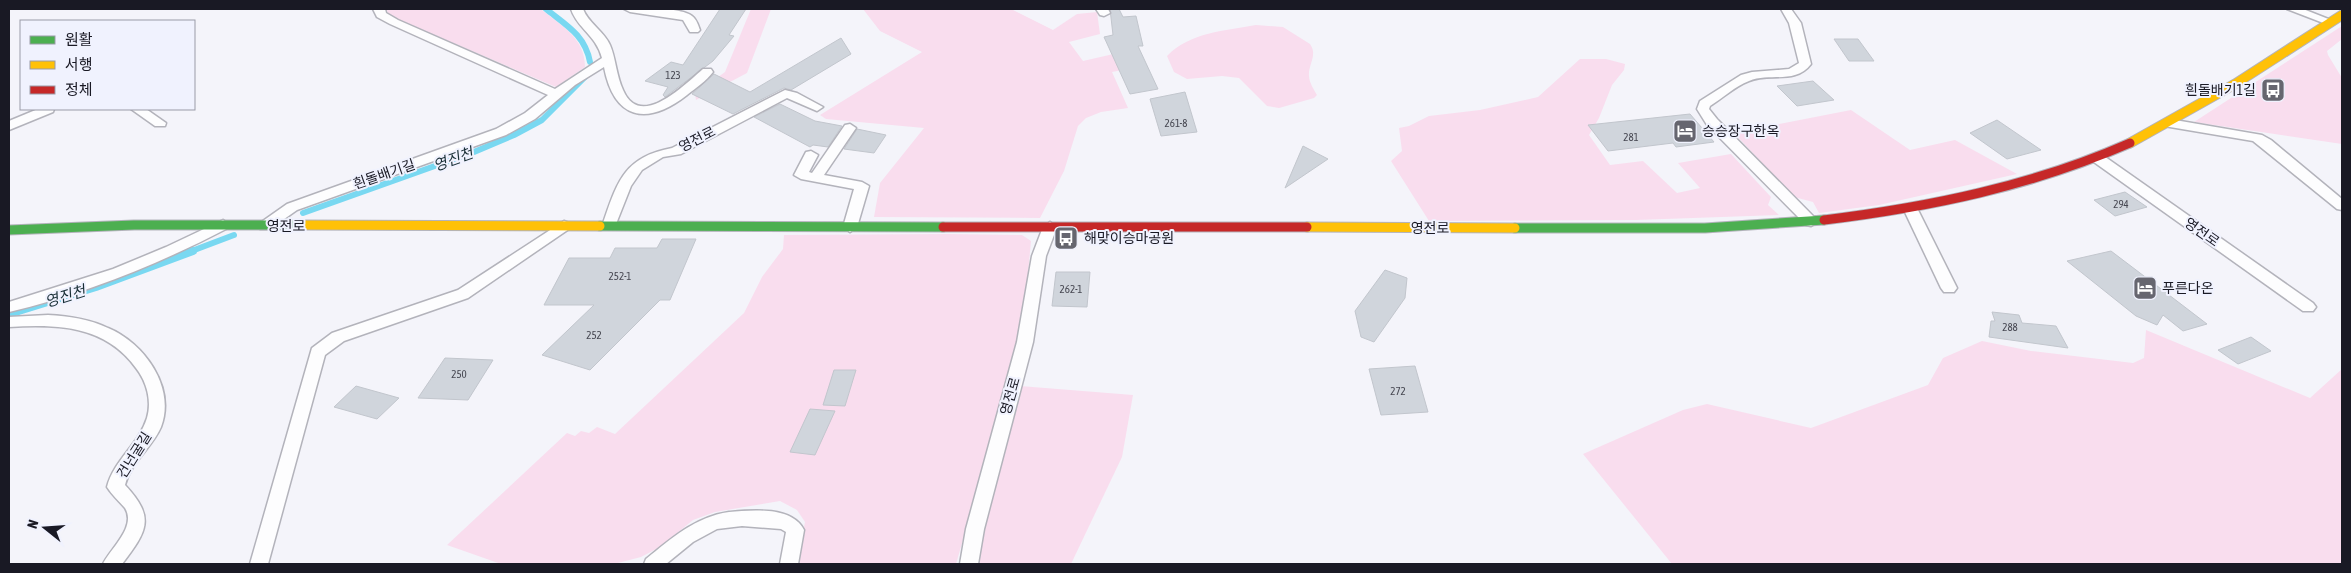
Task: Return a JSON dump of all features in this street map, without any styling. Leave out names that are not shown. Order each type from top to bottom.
[{"type":"street","name":"영전로","points":[[9,230],[98,226],[1695,228],[1811,222],[1910,208],[2008,186],[2096,158],[2170,123],[2236,84],[2342,15]]},
{"type":"lane","points":[[379,9],[381,15],[394,22],[554,93]]},
{"type":"lane","points":[[577,9],[578,16],[598,33],[608,59],[614,85],[620,97],[628,106],[637,110],[649,110],[669,104],[707,72]]},
{"type":"lane","points":[[630,9],[686,17],[691,21],[694,30]]},
{"type":"lane","points":[[2293,9],[2330,22]]},
{"type":"lane","points":[[1786,10],[1795,23],[1805,64],[1800,70],[1791,73],[1760,74],[1745,78],[1704,104],[1703,109],[1712,122],[1811,222]]},
{"type":"lane","name":"흰돌배기길","points":[[265,226],[282,212],[302,203],[501,132],[530,116],[554,93],[608,59]]},
{"type":"lane","name":"영전로","points":[[609,226],[628,176],[634,168],[660,153],[676,151],[785,94],[817,107]]},
{"type":"lane","points":[[9,126],[46,110]]},
{"type":"lane","points":[[139,110],[160,122]]},
{"type":"lane","points":[[2170,123],[2257,138],[2266,142],[2342,206]]},
{"type":"lane","points":[[816,178],[850,128]]},
{"type":"lane","points":[[811,155],[801,175],[862,186],[850,227]]},
{"type":"lane","name":"영전로","points":[[2096,158],[2308,308]]},
{"type":"lane","points":[[1910,208],[1949,288]]},
{"type":"lane","points":[[9,308],[123,270],[177,249],[223,226]]},
{"type":"lane","points":[[259,564],[318,352],[338,337],[462,294],[564,226]]},
{"type":"lane","name":"영전로","points":[[969,564],[974,529],[1025,342],[1039,256],[1050,227]]},
{"type":"lane","name":"건넌굴길","points":[[9,322],[46,319],[75,322],[98,329],[123,344],[138,356],[152,380],[157,397],[156,419],[143,444],[118,476],[116,487],[136,509],[137,521],[130,538],[112,564]]},
{"type":"lane","points":[[653,564],[672,547],[701,528],[724,520],[776,519],[789,523],[796,530],[789,564]]},
{"type":"shaded area","points":[[386,9],[541,9],[577,40],[584,57],[585,67],[556,87],[395,18]]},
{"type":"shaded area","points":[[751,9],[771,9],[747,73],[696,100],[695,94],[725,72]]},
{"type":"shaded area","points":[[863,9],[1011,9],[1053,30],[1077,14],[1097,12],[1100,34],[1069,42],[1083,61],[1118,53],[1143,66],[1112,72],[1128,108],[1101,112],[1086,118],[1078,126],[1064,171],[1040,218],[874,217],[880,183],[924,128],[826,119],[820,115],[922,52],[880,31]]},
{"type":"shaded area","points":[[1256,25],[1283,27],[1310,44],[1313,56],[1309,76],[1317,95],[1314,98],[1279,108],[1267,106],[1239,78],[1222,76],[1187,79],[1174,72],[1167,56],[1186,42],[1220,31]]},
{"type":"shaded area","points":[[2342,26],[2342,39],[2327,51],[2342,78],[2342,144],[2194,122]]},
{"type":"shaded area","points":[[1580,59],[1606,59],[1625,64],[1624,70],[1612,85],[1599,118],[1589,135],[1610,165],[1643,161],[1677,193],[1700,188],[1678,163],[1731,154],[1771,197],[1768,205],[1779,215],[1636,220],[1429,221],[1391,161],[1402,151],[1399,128],[1409,126],[1429,116],[1480,110],[1538,97]]},
{"type":"shaded area","points":[[1851,110],[1910,150],[1955,140],[2017,174],[1879,205],[1819,213],[1813,202],[1794,197],[1734,133]]},
{"type":"shaded area","points":[[784,235],[1022,235],[1031,241],[1024,317],[1005,393],[956,564],[797,564],[805,522],[797,510],[780,501],[715,512],[693,520],[660,547],[641,557],[614,564],[501,564],[447,545],[567,433],[575,436],[581,431],[589,433],[597,427],[615,434],[744,313],[762,277],[783,249]]},
{"type":"shaded area","points":[[2146,330],[2310,398],[2342,369],[2342,564],[1672,564],[1583,454],[1683,410],[1707,404],[1811,428],[1928,385],[1943,358],[1982,341],[2031,351],[2133,363],[2144,358]]},
{"type":"shaded area","points":[[1020,386],[1133,395],[1122,457],[1071,564],[978,564],[978,556]]},
{"type":"building","points":[[720,9],[746,9],[729,35],[734,36],[713,61],[665,97],[663,95],[668,87],[645,81],[671,62],[683,65]]},
{"type":"building","points":[[1110,9],[1119,9],[1123,17],[1136,16],[1143,46],[1138,46],[1158,89],[1130,94],[1104,37],[1113,35]]},
{"type":"building","points":[[841,38],[851,54],[791,90],[784,88],[733,114],[692,94],[714,74],[750,92]]},
{"type":"building","points":[[1834,39],[1858,39],[1874,61],[1849,61]]},
{"type":"building","points":[[1813,81],[1834,100],[1797,106],[1777,86]]},
{"type":"building","points":[[1185,92],[1197,132],[1161,136],[1150,99]]},
{"type":"building","points":[[780,104],[815,121],[842,126],[828,147],[813,145],[810,147],[754,117]]},
{"type":"building","points":[[1690,114],[1714,142],[1676,147],[1673,143],[1608,151],[1588,125]]},
{"type":"building","points":[[1997,120],[2041,150],[2007,159],[1970,133]]},
{"type":"building","points":[[857,129],[886,135],[874,153],[844,149]]},
{"type":"building","points":[[1303,146],[1328,159],[1285,188]]},
{"type":"building","points":[[2125,192],[2147,207],[2115,216],[2094,200]]},
{"type":"building","points":[[662,239],[696,239],[670,300],[660,300],[590,370],[542,355],[594,305],[544,305],[569,258],[610,258],[615,248],[657,248]]},
{"type":"building","points":[[2111,251],[2207,324],[2183,331],[2163,315],[2157,325],[2136,316],[2067,261]]},
{"type":"building","points":[[1385,270],[1407,278],[1405,298],[1374,342],[1361,337],[1355,311]]},
{"type":"building","points":[[1056,272],[1090,272],[1087,307],[1052,306]]},
{"type":"building","points":[[1992,312],[2019,315],[2022,323],[2056,326],[2068,348],[1989,337],[1991,321],[1995,321]]},
{"type":"building","points":[[2251,337],[2271,351],[2238,364],[2218,350]]},
{"type":"building","points":[[445,358],[493,360],[468,400],[418,398]]},
{"type":"building","points":[[1415,366],[1428,412],[1381,415],[1369,369]]},
{"type":"building","points":[[834,370],[856,370],[845,406],[823,405]]},
{"type":"building","points":[[356,386],[399,398],[377,419],[334,407]]},
{"type":"building","points":[[810,409],[835,411],[815,455],[790,452]]},
{"type":"waterway","name":"영진천","points":[[546,9],[574,31],[584,45],[590,62]]},
{"type":"waterway","name":"영진천","points":[[303,213],[474,152],[514,135],[542,120],[586,76]]},
{"type":"waterway","name":"영진천","points":[[189,252],[234,235]]},
{"type":"waterway","name":"영진천","points":[[9,314],[96,287],[193,251]]},
{"type":"traffic: fast","points":[[1515,228],[1705,228],[1824,220]]},
{"type":"traffic: fast","points":[[9,230],[134,225],[298,225]]},
{"type":"traffic: fast","points":[[600,226],[943,227]]},
{"type":"traffic: slow","points":[[2130,143],[2235,84],[2342,15]]},
{"type":"traffic: slow","points":[[298,225],[600,226]]},
{"type":"traffic: slow","points":[[1307,227],[1515,228]]},
{"type":"traffic: jam","points":[[1824,220],[1902,209],[1980,194],[2056,172],[2094,159],[2130,143]]},
{"type":"traffic: jam","points":[[943,227],[1307,227]]},
{"type":"place","name":"흰돌배기1길","points":[[2273,90]]},
{"type":"place","name":"승승장구한옥","points":[[1685,131]]},
{"type":"place","name":"해맞이승마공원","points":[[1066,238]]},
{"type":"place","name":"푸른다온","points":[[2145,288]]}]
